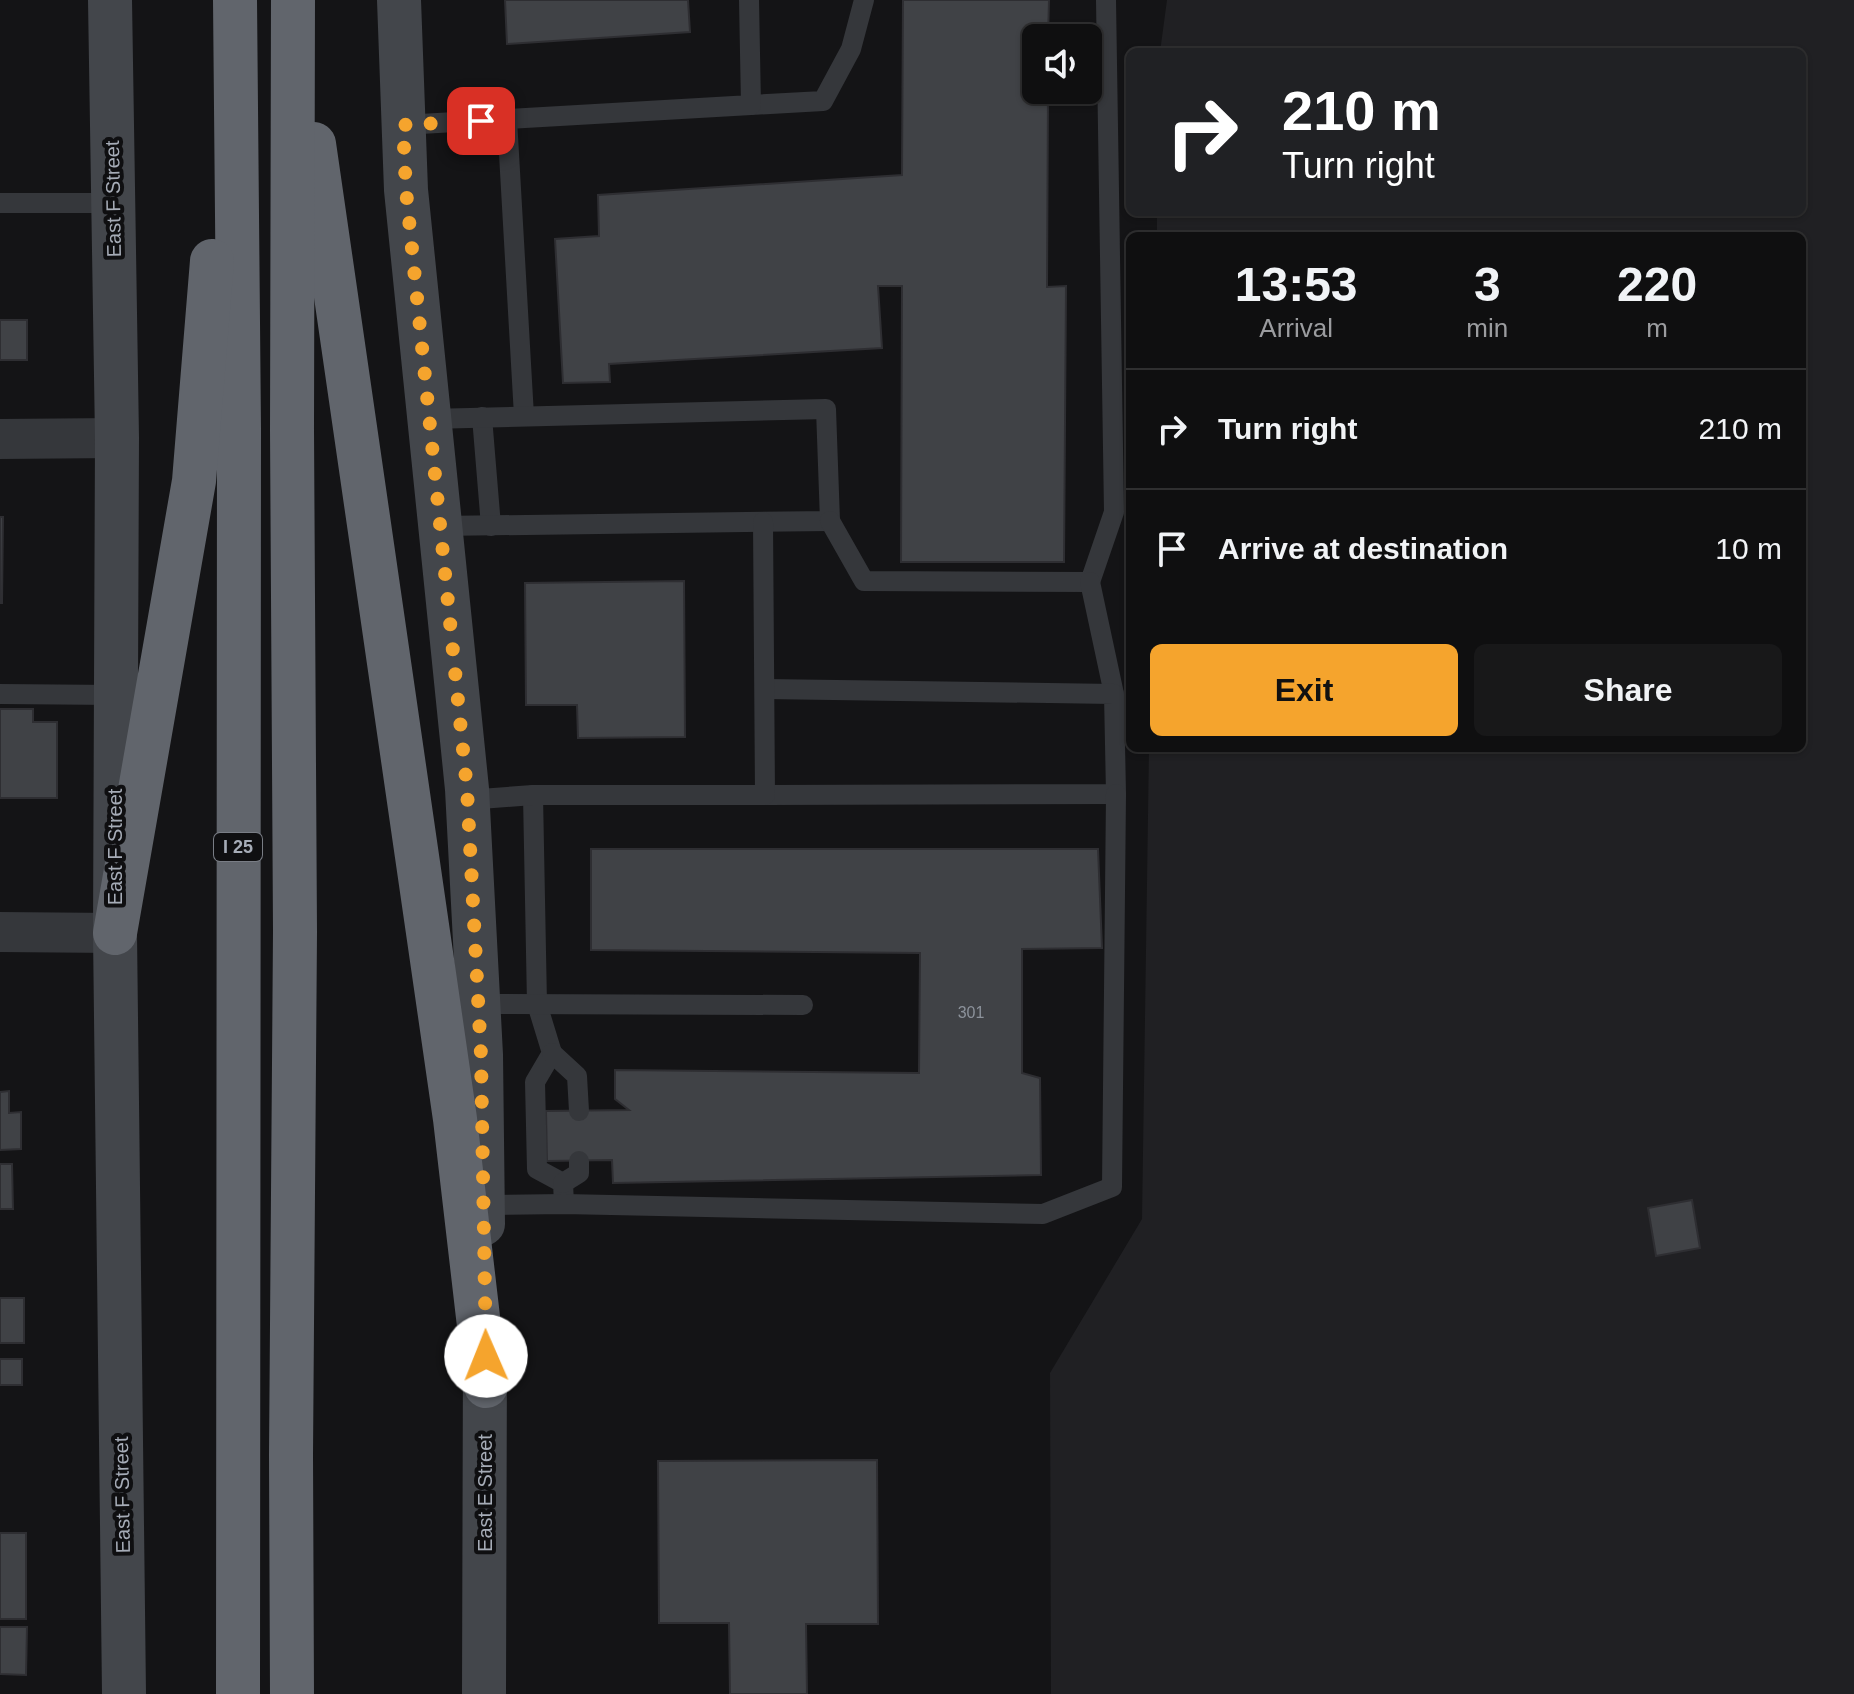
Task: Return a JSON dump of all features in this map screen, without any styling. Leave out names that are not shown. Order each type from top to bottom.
[{"type":"highway","points":[[115,933],[194,481],[235,0]]},
{"type":"highway","name":"I 25","points":[[235,0],[239,429],[238,1694]]},
{"type":"highway","points":[[293,0],[455,1119],[486,1386]]},
{"type":"highway","points":[[292,1694],[295,948],[293,0]]},
{"type":"main road","name":"East F Street","points":[[110,0],[117,438],[115,933],[124,1694]]},
{"type":"main road","name":"East E Street","points":[[399,0],[406,190],[467,800],[481,1055],[486,1386],[484,1694]]},
{"type":"street","points":[[0,439],[117,438]]},
{"type":"street","points":[[0,932],[115,933]]},
{"type":"lane","points":[[749,0],[751,105]]},
{"type":"lane","points":[[403,125],[823,101],[851,49],[864,0]]},
{"type":"lane","points":[[483,1205],[1043,1214],[1112,1187],[1116,794],[1114,694],[1090,582],[1114,512],[1106,0]]},
{"type":"lane","points":[[507,119],[524,416]]},
{"type":"lane","points":[[0,203],[113,203]]},
{"type":"lane","points":[[429,419],[826,409],[830,521],[864,581],[1090,582]]},
{"type":"lane","points":[[482,417],[491,526]]},
{"type":"lane","points":[[440,526],[830,521]]},
{"type":"lane","points":[[763,522],[765,795]]},
{"type":"lane","points":[[765,689],[1114,694]]},
{"type":"lane","points":[[0,694],[116,695]]},
{"type":"lane","points":[[467,800],[533,795],[1116,794]]},
{"type":"lane","points":[[533,795],[537,1004],[552,1053],[577,1076],[579,1111]]},
{"type":"lane","points":[[478,1004],[803,1005]]},
{"type":"lane","points":[[552,1053],[535,1082],[537,1169],[563,1183]]},
{"type":"lane","points":[[563,1183],[579,1173],[579,1161]]},
{"type":"lane","points":[[563,1183],[564,1204]]},
{"type":"shaded area","points":[[1167,0],[1854,0],[1854,1694],[1051,1694],[1050,1373],[1142,1219],[1149,752],[1806,752],[1806,232],[1157,232],[1157,216],[1806,216],[1806,48],[1161,48]]},
{"type":"building","points":[[505,0],[688,0],[690,32],[507,44]]},
{"type":"building","points":[[903,0],[1049,0],[1048,24],[1022,24],[1022,104],[1048,104],[1047,287],[1066,286],[1064,562],[901,562],[902,286],[878,286],[882,348],[609,364],[610,382],[563,383],[555,239],[599,236],[598,195],[902,175]]},
{"type":"building","points":[[0,320],[27,320],[27,360],[0,360]]},
{"type":"building","points":[[0,517],[3,517],[2,603],[0,603]]},
{"type":"building","points":[[684,581],[685,737],[578,738],[577,705],[526,705],[525,583]]},
{"type":"building","points":[[0,709],[33,709],[33,722],[57,722],[57,798],[0,798]]},
{"type":"building","points":[[591,849],[1098,849],[1102,948],[1022,949],[1022,1073],[1040,1078],[1041,1175],[613,1183],[612,1160],[547,1161],[546,1111],[629,1110],[615,1099],[615,1070],[919,1073],[920,953],[591,950]]},
{"type":"building","points":[[9,1091],[9,1113],[21,1112],[21,1149],[0,1150],[0,1092]]},
{"type":"building","points":[[0,1164],[12,1164],[13,1209],[0,1209]]},
{"type":"building","points":[[1692,1200],[1700,1248],[1656,1256],[1648,1208]]},
{"type":"building","points":[[0,1298],[24,1298],[24,1343],[0,1343]]},
{"type":"building","points":[[0,1359],[22,1359],[22,1385],[0,1385]]},
{"type":"building","points":[[877,1460],[878,1624],[806,1624],[807,1694],[730,1694],[729,1623],[659,1623],[658,1461]]},
{"type":"building","points":[[0,1533],[26,1533],[26,1619],[0,1619]]},
{"type":"building","points":[[0,1627],[27,1627],[26,1675],[0,1674]]},
{"type":"route","points":[[481,121],[403,125],[406,190],[467,789],[481,1055],[486,1356]]}]
